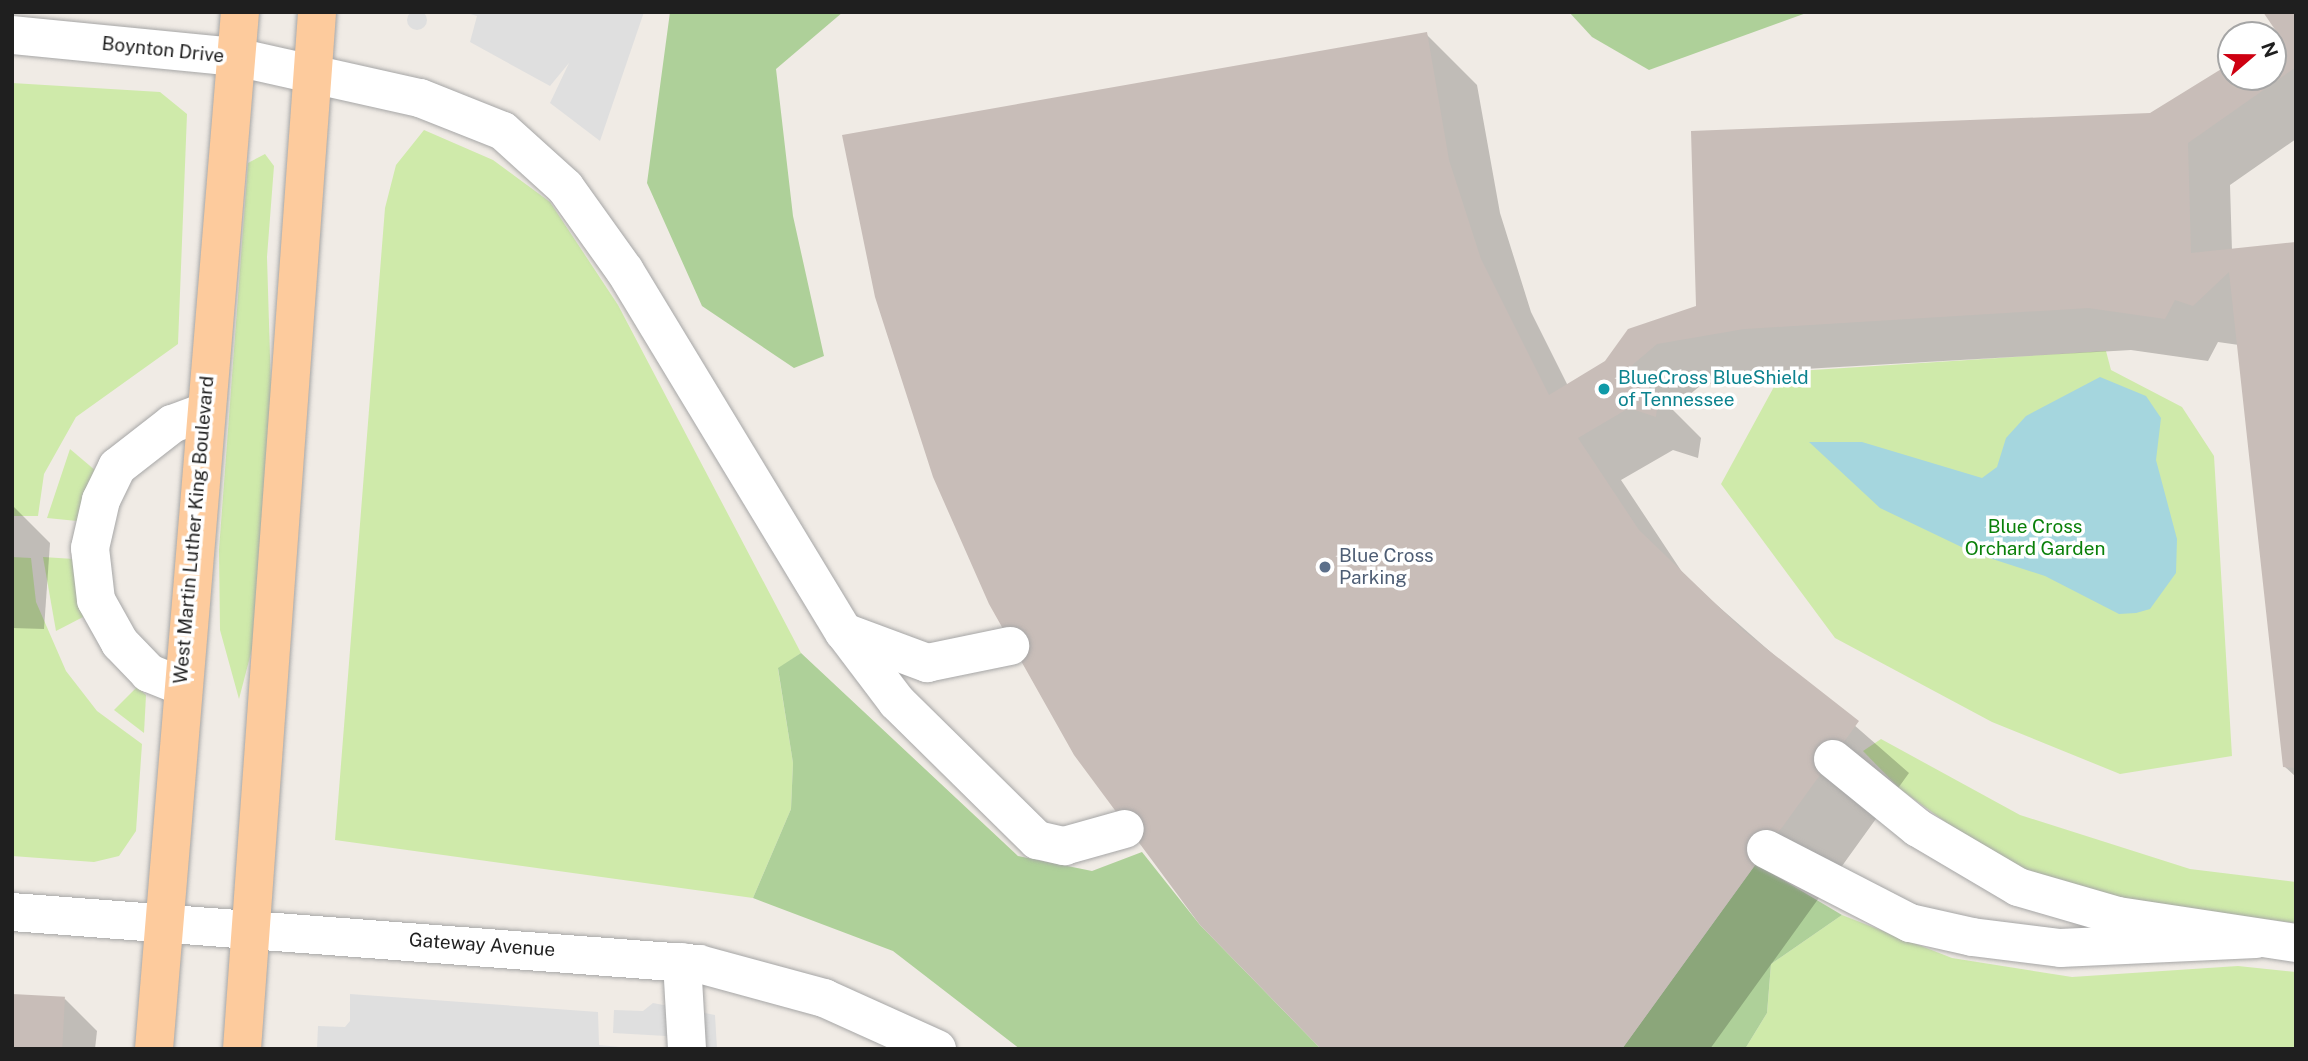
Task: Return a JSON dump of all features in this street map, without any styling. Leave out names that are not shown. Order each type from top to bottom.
[{"type":"main road","name":"West Martin Luther King Boulevard","points":[[154,1049],[203,413],[240,12]]},
{"type":"main road","points":[[242,1049],[317,12]]},
{"type":"street","name":"Boynton Drive","points":[[12,35],[236,57],[311,78],[454,107],[503,131],[565,187],[625,271],[844,632],[897,702],[1037,840],[1065,846],[1125,829]]},
{"type":"street","points":[[181,686],[149,673],[120,643],[96,600],[90,548],[101,500],[117,467],[172,424],[203,413]]},
{"type":"street","points":[[844,632],[927,663],[1010,646]]},
{"type":"street","points":[[1833,759],[1917,828],[2018,887],[2118,916],[2296,943]]},
{"type":"street","points":[[1766,849],[1910,923],[1972,937],[2060,948],[2256,939]]},
{"type":"street","name":"Gateway Avenue","points":[[12,912],[682,962],[824,998],[937,1049]]},
{"type":"street","points":[[682,962],[687,1049]]},
{"type":"green space","points":[[670,12],[843,12],[776,69],[793,216],[824,356],[794,368],[702,306],[647,183]]},
{"type":"green space","points":[[1569,12],[1809,12],[1649,70],[1592,37]]},
{"type":"green space","points":[[12,83],[160,92],[187,114],[178,344],[76,417],[44,474],[38,516],[12,516]]},
{"type":"green space","points":[[424,130],[493,160],[550,202],[618,305],[801,653],[778,669],[793,763],[791,809],[753,898],[335,840],[385,208],[396,165]]},
{"type":"green space","points":[[265,154],[274,166],[267,257],[272,423],[258,626],[239,699],[220,630],[219,550],[248,163]]},
{"type":"green space","name":"Blue Cross Orchard Garden","points":[[2106,351],[2111,370],[2182,407],[2214,456],[2232,756],[2120,774],[1992,722],[1835,638],[1721,484],[1782,372]]},
{"type":"green space","points":[[70,449],[96,471],[77,521],[47,518]]},
{"type":"green space","points":[[12,557],[31,558],[36,602],[66,671],[97,711],[142,744],[136,831],[119,856],[94,862],[12,856]]},
{"type":"green space","points":[[43,557],[74,559],[85,616],[56,631]]},
{"type":"green space","points":[[801,653],[1018,856],[1092,871],[1142,852],[1200,925],[1321,1049],[1020,1049],[893,951],[753,898],[791,809],[793,763],[778,668]]},
{"type":"green space","points":[[137,687],[146,695],[144,733],[114,710]]},
{"type":"green space","points":[[1881,739],[2020,815],[2190,869],[2296,882],[2296,923],[2100,899],[1994,857],[1900,789],[1863,751]]},
{"type":"green space","points":[[1756,864],[1842,915],[1771,964],[1767,1013],[1745,1049],[1622,1049]]},
{"type":"green space","points":[[1842,915],[1952,958],[2072,977],[2238,966],[2296,972],[2296,1049],[1745,1049],[1767,1013],[1771,964]]},
{"type":"shaded area","points":[[417,10],[424,13],[427,20],[424,27],[417,30],[410,27],[407,20],[410,13]]},
{"type":"shaded area","points":[[464,12],[644,12],[600,141],[550,103],[569,63],[550,86],[470,42],[477,16]]},
{"type":"shaded area","points":[[350,994],[598,1012],[599,1045],[641,1049],[317,1049],[318,1026],[345,1027],[350,1021]]},
{"type":"shaded area","points":[[653,1003],[715,1015],[717,1049],[672,1049],[666,1036],[613,1033],[614,1010],[643,1011]]},
{"type":"water","points":[[2100,377],[2146,396],[2161,418],[2156,460],[2177,539],[2176,573],[2150,609],[2136,613],[2119,614],[2045,576],[1974,553],[1880,508],[1809,442],[1862,442],[1982,478],[1997,467],[2006,438],[2026,416]]},
{"type":"building","name":"Blue Cross Parking","points":[[2263,12],[2296,12],[2296,67],[2287,73],[2287,21],[2269,21]]},
{"type":"building","name":"Blue Cross Parking","points":[[1427,32],[1449,160],[1481,259],[1549,395],[1605,361],[1628,329],[1696,306],[1691,131],[2150,113],[2217,72],[2217,91],[2262,91],[2188,143],[2191,253],[2296,242],[2296,768],[2283,767],[2229,272],[2193,306],[2175,300],[2165,319],[2088,308],[1744,329],[1657,344],[1630,367],[1640,385],[1659,393],[1656,417],[1629,408],[1578,438],[1639,530],[1744,631],[1859,721],[1622,1049],[1321,1049],[1200,925],[1074,755],[989,604],[933,477],[875,297],[842,135]]},
{"type":"building","points":[[12,994],[65,997],[62,1049],[12,1049]]},
{"type":"place","name":"BlueCross BlueShield of Tennessee","points":[[1604,389]]},
{"type":"place","name":"Blue Cross Parking","points":[[1325,567]]}]
